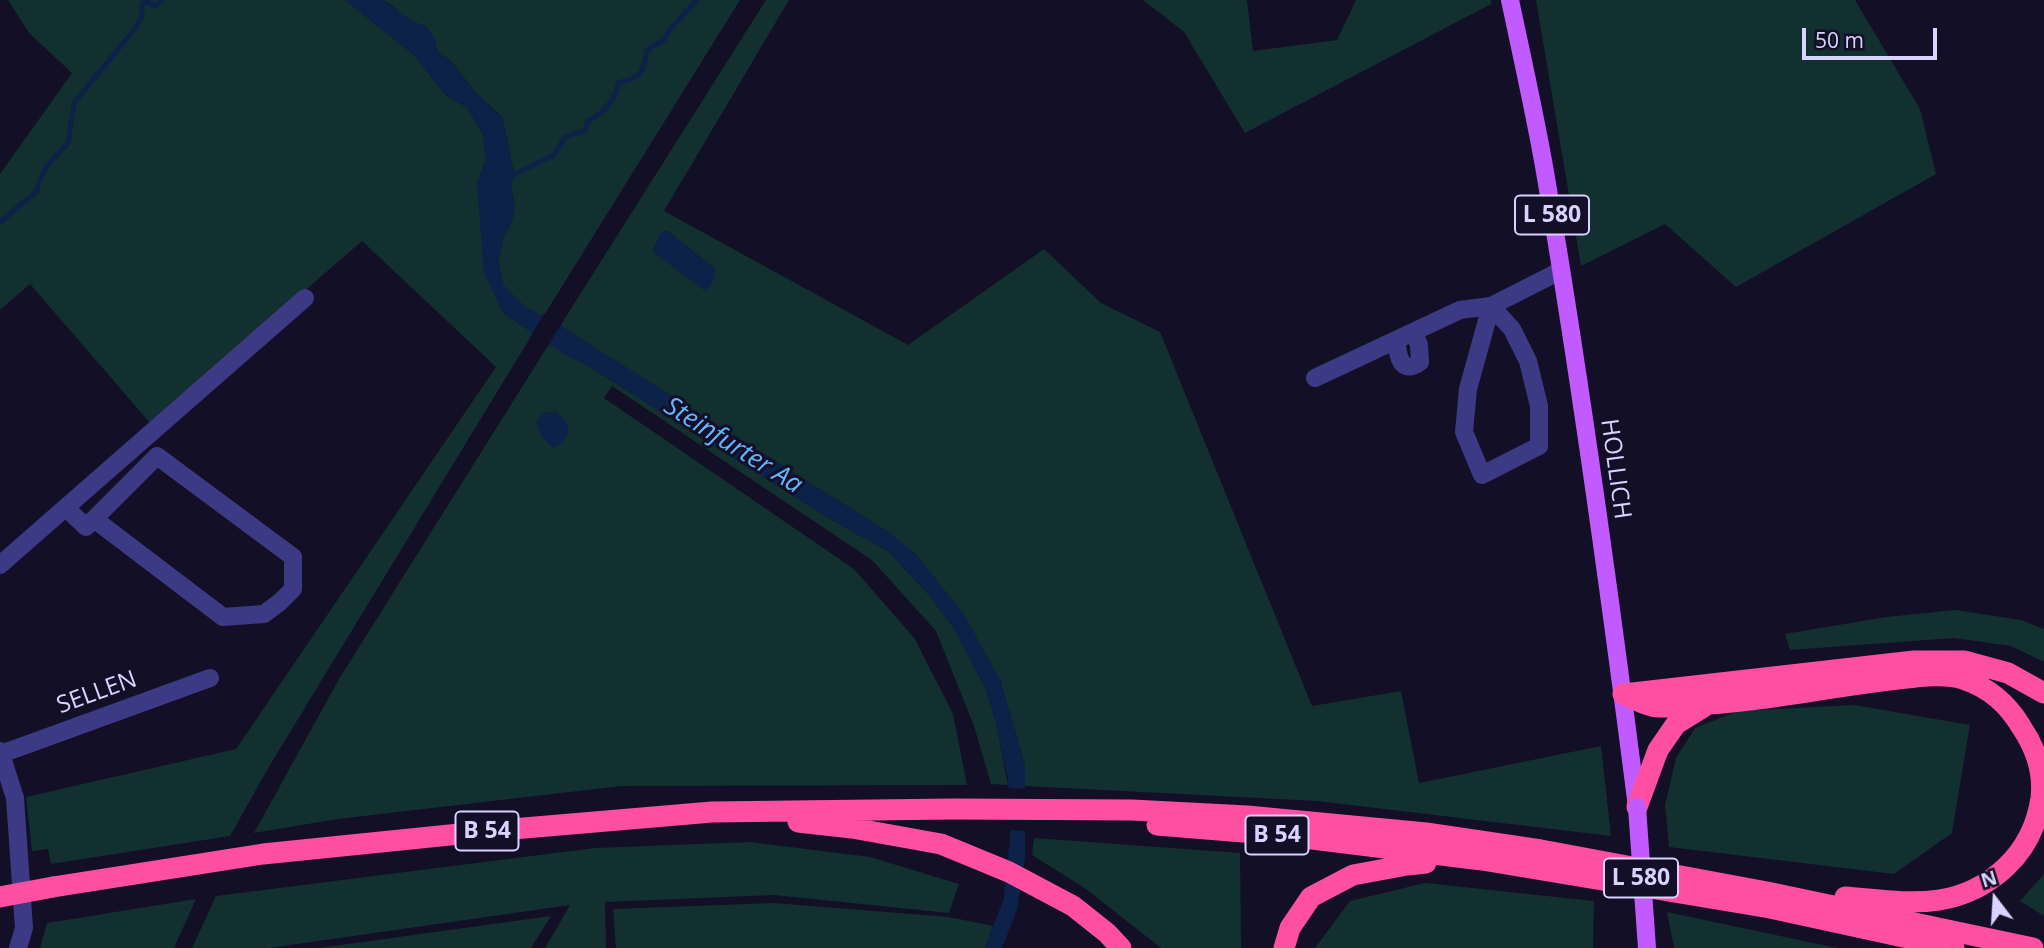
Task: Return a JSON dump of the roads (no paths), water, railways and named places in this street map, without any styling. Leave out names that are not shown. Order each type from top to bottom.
[{"type":"highway","points":[[1623,694],[1914,661],[1964,661],[2008,673],[2044,693]]},
{"type":"highway","points":[[1623,694],[1653,707],[1707,705],[1923,676],[1960,678],[1990,690],[2013,713],[2030,740],[2040,764],[2042,788],[2039,813],[2029,838],[2013,860],[1995,877],[1974,891],[1947,899],[1913,902],[1767,892]]},
{"type":"highway","points":[[1637,807],[1658,751],[1676,724],[1707,705]]},
{"type":"highway","name":"B 54","points":[[0,897],[262,854],[712,812],[1132,810],[1247,816],[1426,834],[1541,850],[1767,892],[2033,948]]},
{"type":"highway","name":"B 54","points":[[1072,811],[1146,824],[1280,835],[1482,860],[1770,908],[1954,948]]},
{"type":"highway","points":[[712,812],[852,828],[941,844],[1009,872],[1073,906],[1121,948]]},
{"type":"highway","points":[[1283,948],[1290,928],[1311,897],[1353,875],[1407,864],[1482,860]]},
{"type":"main road","name":"HOLLICH","points":[[1510,0],[1544,169],[1623,694],[1637,807],[1647,948]]},
{"type":"street","points":[[1315,377],[1460,310],[1491,306],[1560,271]]},
{"type":"street","points":[[0,565],[305,298]]},
{"type":"street","points":[[1491,306],[1512,329],[1528,361],[1539,406],[1539,446],[1482,475],[1464,432],[1468,388],[1491,306]]},
{"type":"street","points":[[65,508],[86,527],[94,519],[157,456],[293,557],[293,589],[264,614],[223,617],[94,519]]},
{"type":"street","name":"SELLEN","points":[[0,752],[210,678]]},
{"type":"street","points":[[0,752],[15,798],[24,928],[18,948]]},
{"type":"water","name":"Steinfurter Aa","points":[[345,0],[383,0],[408,19],[427,27],[435,40],[437,51],[452,62],[474,91],[502,117],[514,172],[511,188],[515,205],[498,262],[503,285],[525,307],[564,328],[888,532],[916,554],[964,614],[1000,680],[1025,766],[1025,859],[1017,910],[1002,948],[985,948],[1004,898],[1010,838],[1008,779],[996,722],[985,687],[955,630],[930,596],[888,551],[830,519],[595,370],[564,354],[503,313],[484,273],[477,184],[486,159],[483,134],[468,108],[446,95],[414,55]]},
{"type":"water","points":[[669,232],[715,269],[713,281],[705,291],[653,252],[660,234]]},
{"type":"water","points":[[557,412],[567,424],[569,432],[564,441],[553,448],[541,436],[536,421],[543,413]]},
{"type":"waterway","points":[[0,222],[37,191],[47,166],[68,143],[74,103],[133,31],[142,17],[142,4],[146,1],[155,6],[162,0]]},
{"type":"waterway","points":[[509,177],[554,155],[565,137],[585,130],[588,121],[604,110],[612,100],[618,83],[640,73],[647,50],[665,39],[669,30],[697,0]]}]
